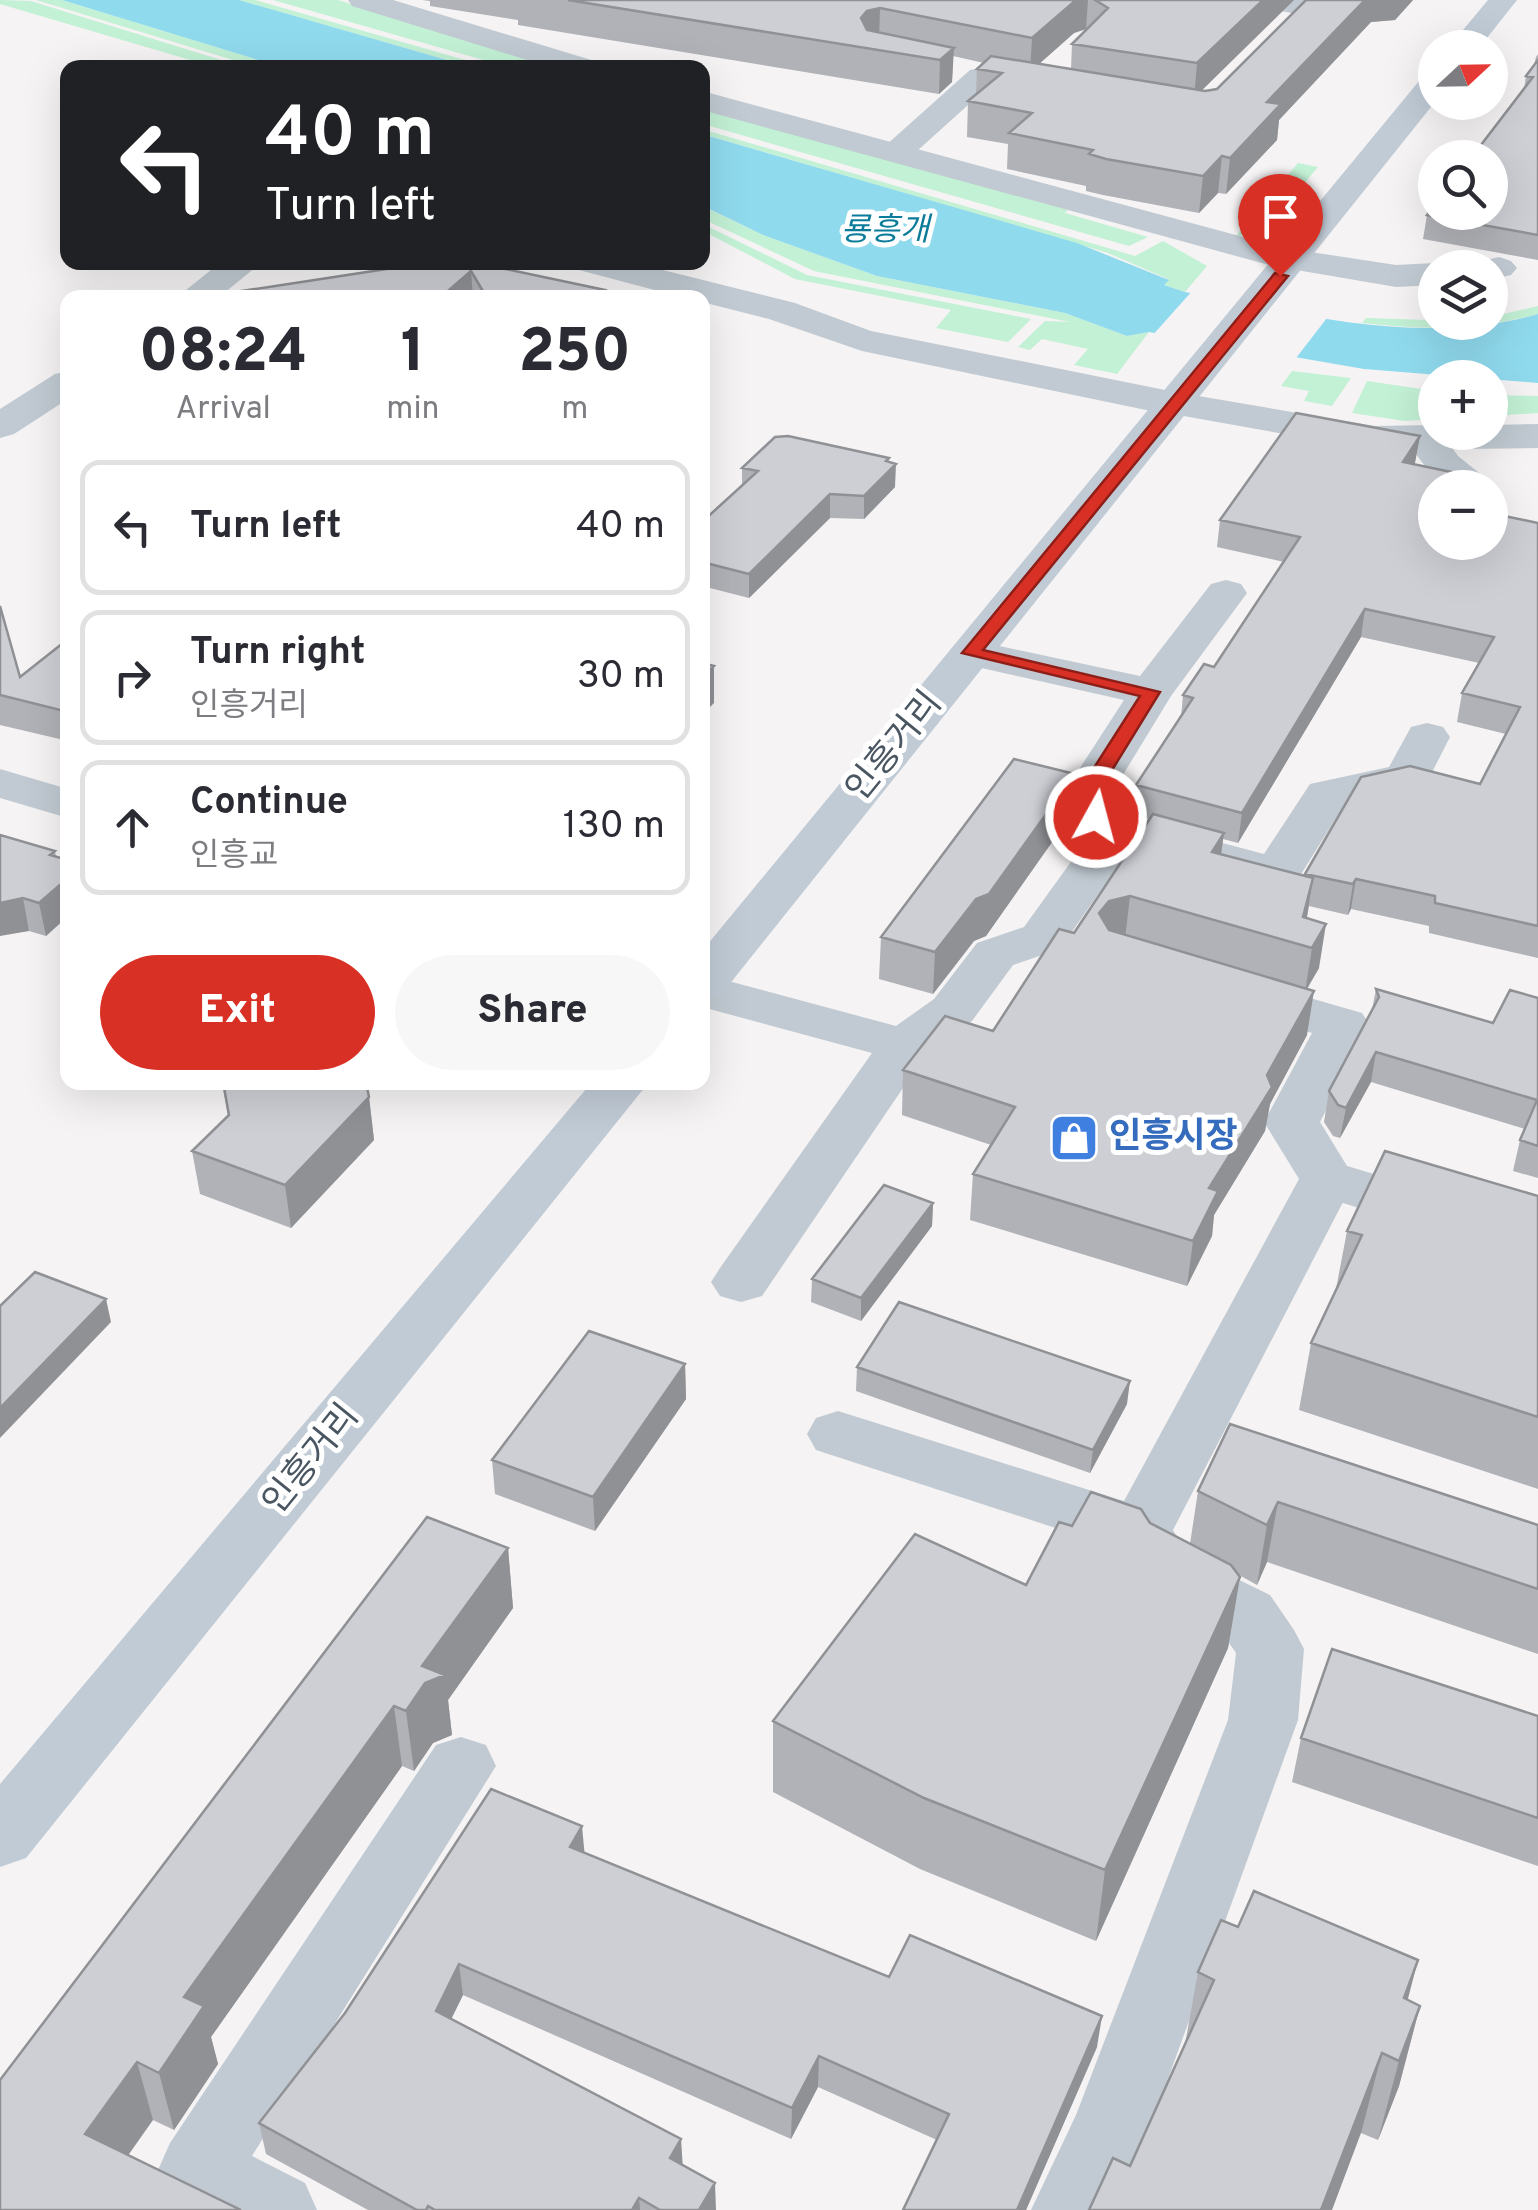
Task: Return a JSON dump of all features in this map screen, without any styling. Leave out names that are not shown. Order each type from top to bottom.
[{"type":"main road","points":[[1478,30],[1503,0]]},
{"type":"main road","points":[[1286,268],[1418,103]]},
{"type":"main road","name":"인흥거리","points":[[710,978],[1286,268]]},
{"type":"main road","name":"인흥거리","points":[[0,1836],[615,1090]]},
{"type":"street","points":[[362,0],[561,60]]},
{"type":"street","points":[[1263,0],[1311,4]]},
{"type":"street","points":[[1282,34],[1311,4]]},
{"type":"street","points":[[949,66],[1038,86],[1069,78]]},
{"type":"street","points":[[896,153],[981,76]]},
{"type":"street","points":[[710,102],[1286,268],[1418,275]]},
{"type":"street","points":[[205,290],[233,270]]},
{"type":"street","points":[[619,270],[698,290]]},
{"type":"street","points":[[710,293],[782,311],[862,340],[1188,387],[1374,438],[1418,440]]},
{"type":"street","points":[[0,426],[60,387]]},
{"type":"street","points":[[1508,437],[1538,436]]},
{"type":"street","points":[[1434,450],[1452,470]]},
{"type":"street","points":[[1226,593],[1151,692],[1091,788],[1096,817],[1118,830],[1277,874],[1327,794],[1408,778],[1427,738]]},
{"type":"street","points":[[971,653],[1151,692]]},
{"type":"street","points":[[0,784],[60,802]]},
{"type":"street","points":[[741,1282],[905,1044],[953,1010],[996,954],[1042,938],[1118,830]]},
{"type":"street","points":[[1197,981],[1342,1025],[1292,1122],[1327,1179],[1538,1243]]},
{"type":"street","points":[[710,990],[905,1044]]},
{"type":"street","points":[[1140,1530],[1215,1453],[1327,1179]]},
{"type":"street","points":[[838,1434],[1140,1530],[1165,1572],[1246,1614],[1270,1649],[1263,1720],[1112,2123],[1072,2210]]},
{"type":"street","points":[[276,2210],[198,2170],[462,1766]]},
{"type":"green space","points":[[0,0],[31,1],[221,60],[190,60],[0,4]]},
{"type":"green space","points":[[36,0],[62,0],[258,60],[233,60]]},
{"type":"green space","points":[[239,0],[255,0],[465,60],[447,60]]},
{"type":"green space","points":[[273,0],[338,0],[539,60],[483,60]]},
{"type":"green space","points":[[710,109],[1068,210],[1065,213],[1148,237],[1129,246],[710,126]]},
{"type":"green space","points":[[710,131],[1135,256],[1163,241],[1207,266],[1185,292],[1164,285],[1168,279],[1108,253],[710,136]]},
{"type":"green space","points":[[1298,163],[1318,167],[1262,234],[1236,236]]},
{"type":"green space","points":[[710,210],[763,235],[877,276],[1065,313],[1127,336],[1149,332],[1117,374],[1074,365],[1088,349],[1042,339],[1030,350],[1018,347],[1045,321],[1070,322],[814,271],[710,222]]},
{"type":"green space","points":[[710,227],[807,275],[1031,319],[1008,342],[936,328],[951,310],[795,279],[710,235]]},
{"type":"green space","points":[[1538,306],[1538,314],[1508,320],[1508,313]]},
{"type":"green space","points":[[1366,318],[1418,320],[1418,327],[1362,323]]},
{"type":"green space","points":[[1292,371],[1351,378],[1332,406],[1304,401],[1309,391],[1281,386]]},
{"type":"green space","points":[[1367,381],[1418,388],[1418,420],[1352,413]]},
{"type":"green space","points":[[1508,395],[1538,396],[1538,413],[1508,415]]},
{"type":"water","points":[[62,0],[239,0],[447,60],[258,60]]},
{"type":"water","name":"룡흥개","points":[[710,136],[1077,243],[1169,280],[1164,285],[1185,292],[1361,324],[1418,327],[1418,340],[1508,340],[1508,320],[1538,314],[1538,383],[1508,381],[1508,360],[1418,360],[1418,373],[1364,369],[1149,332],[1127,336],[1065,313],[877,276],[763,235],[710,209]]},
{"type":"pier","points":[[1194,289],[1330,314],[1293,362],[1151,337]]},
{"type":"building","points":[[568,0],[1076,0],[1032,38],[880,8],[867,11],[861,18],[867,30],[954,48],[940,60]]},
{"type":"building","points":[[1095,0],[1263,0],[1197,63],[1072,44],[1108,8]]},
{"type":"building","points":[[1306,0],[1365,0],[1267,102],[1281,104],[1230,158],[1222,156],[1203,176],[1106,159],[1089,154],[1093,150],[1009,133],[1032,113],[968,101],[1002,73],[977,69],[991,56],[1205,91],[1217,89]]},
{"type":"building","points":[[1538,60],[1538,235],[1508,230],[1508,140],[1485,140],[1500,120],[1508,120],[1508,110],[1533,77],[1526,76]]},
{"type":"building","points":[[380,270],[511,270],[605,290],[482,290],[471,271],[449,290],[248,290]]},
{"type":"building","points":[[1296,413],[1418,436],[1403,462],[1441,470],[1418,470],[1418,560],[1508,560],[1508,517],[1538,523],[1538,926],[1435,903],[1435,896],[1356,879],[1353,884],[1305,874],[1361,777],[1410,766],[1480,784],[1520,707],[1462,693],[1494,637],[1365,609],[1242,813],[1136,785],[1193,698],[1183,695],[1204,664],[1214,667],[1300,537],[1220,520]]},
{"type":"building","points":[[788,436],[889,458],[886,461],[896,464],[864,496],[830,494],[749,574],[710,564],[710,515],[758,471],[742,468],[775,437]]},
{"type":"building","points":[[0,606],[20,677],[60,645],[60,710],[0,695]]},
{"type":"building","points":[[1014,759],[1071,773],[1072,778],[989,894],[976,899],[935,952],[881,937]]},
{"type":"building","points":[[1153,814],[1224,833],[1212,852],[1313,878],[1303,917],[1326,924],[1312,948],[1130,896],[1109,901],[1099,913],[1109,930],[1314,991],[1267,1075],[1272,1087],[1209,1188],[1218,1191],[1193,1241],[973,1174],[1015,1107],[903,1070],[945,1016],[993,1031],[1059,929],[1074,933]]},
{"type":"building","points":[[0,835],[55,851],[50,855],[60,858],[60,885],[39,903],[23,898],[0,903]]},
{"type":"building","points":[[1376,989],[1493,1023],[1510,990],[1538,998],[1538,1146],[1520,1140],[1537,1100],[1376,1052],[1346,1108],[1338,1105],[1329,1091],[1379,997]]},
{"type":"building","points":[[224,1090],[368,1090],[369,1097],[285,1185],[192,1151],[229,1115]]},
{"type":"building","points":[[1385,1151],[1538,1196],[1538,1417],[1311,1343],[1362,1235],[1347,1231]]},
{"type":"building","points":[[884,1185],[933,1203],[861,1298],[812,1279]]},
{"type":"building","points":[[35,1272],[106,1299],[0,1408],[0,1306]]},
{"type":"building","points":[[899,1302],[1130,1381],[1093,1450],[857,1367]]},
{"type":"building","points":[[589,1331],[685,1364],[593,1497],[492,1460]]},
{"type":"building","points":[[1230,1424],[1538,1525],[1538,1589],[1278,1502],[1267,1525],[1198,1491]]},
{"type":"building","points":[[1091,1492],[1141,1509],[1150,1523],[1231,1565],[1240,1577],[1105,1870],[924,1798],[773,1721],[915,1534],[1026,1585],[1059,1522],[1072,1526]]},
{"type":"building","points":[[427,1517],[508,1548],[422,1666],[445,1675],[425,1683],[406,1711],[394,1706],[184,1997],[204,2006],[159,2073],[137,2062],[85,2134],[241,2210],[0,2210],[0,2080]]},
{"type":"building","points":[[1332,1649],[1538,1716],[1538,1818],[1301,1738]]},
{"type":"building","points":[[491,1789],[582,1826],[570,1847],[889,1977],[910,1935],[1102,2016],[1017,2210],[903,2210],[949,2114],[819,2056],[792,2108],[459,1964],[436,2011],[681,2139],[670,2158],[715,2183],[699,2210],[660,2210],[639,2198],[632,2210],[435,2210],[428,2206],[426,2210],[417,2210],[259,2123],[345,2013]]},
{"type":"building","points":[[1254,1891],[1418,1960],[1404,1998],[1420,2006],[1399,2061],[1382,2053],[1321,2210],[1089,2210],[1113,2158],[1130,2166],[1214,1980],[1198,1972],[1221,1920],[1238,1927]]},
{"type":"place","name":"인흥시장","points":[[1074,1138]]},
{"type":"route","points":[[1096,817],[1091,788],[1151,692],[971,653],[1280,276]]}]
